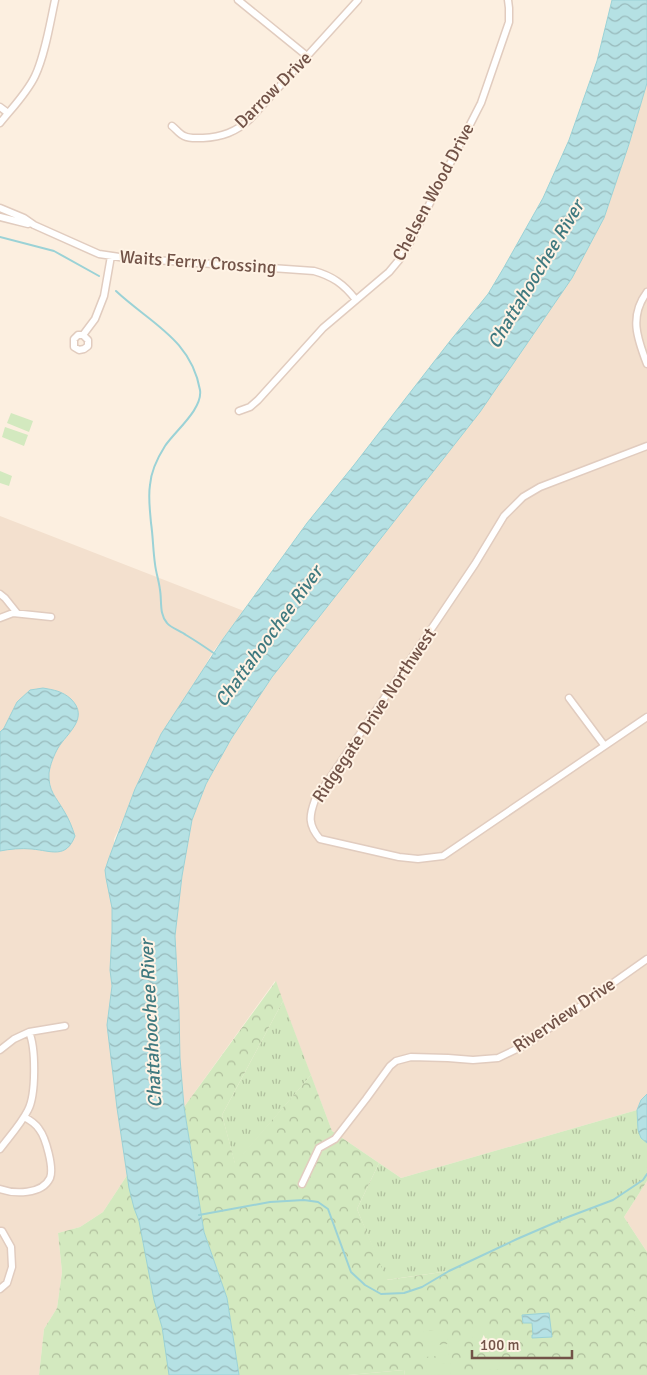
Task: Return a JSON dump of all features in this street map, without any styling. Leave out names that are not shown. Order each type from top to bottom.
[{"type":"street","points":[[0,122],[35,77],[55,0]]},
{"type":"street","points":[[238,0],[307,56]]},
{"type":"street","name":"Darrow Drive","points":[[172,126],[183,136],[190,139],[216,137],[234,131],[250,119],[358,0]]},
{"type":"street","name":"Chelsen Wood Drive","points":[[238,411],[250,407],[258,400],[314,337],[389,272],[399,260],[408,246],[488,85],[509,22],[508,0]]},
{"type":"street","points":[[0,107],[8,113]]},
{"type":"street","name":"Waits Ferry Crossing","points":[[0,208],[24,218],[34,225]]},
{"type":"street","name":"Waits Ferry Crossing","points":[[0,217],[34,225],[99,254],[126,258],[314,271],[338,280],[348,288],[356,300]]},
{"type":"street","points":[[83,335],[95,319],[104,296],[111,256]]},
{"type":"street","points":[[647,292],[638,307],[636,326],[647,364]]},
{"type":"street","name":"Ridgegate Drive Northwest","points":[[647,446],[540,487],[523,497],[504,516],[475,564],[316,800],[310,817],[315,833],[320,839],[399,857],[418,859],[443,856],[647,717]]},
{"type":"street","points":[[0,594],[17,613]]},
{"type":"street","points":[[0,618],[17,613],[52,618]]},
{"type":"street","points":[[569,698],[604,745]]},
{"type":"street","name":"Riverview Drive","points":[[302,1184],[319,1148],[335,1139],[390,1066],[396,1061],[411,1057],[472,1060],[498,1058],[527,1044],[647,959]]},
{"type":"street","points":[[0,1050],[14,1039],[29,1032],[65,1026]]},
{"type":"street","points":[[0,1149],[24,1117],[30,1104],[33,1080],[33,1050],[29,1032]]},
{"type":"street","points":[[0,1189],[8,1192],[25,1192],[43,1186],[47,1183],[52,1172],[43,1135],[36,1125],[24,1117]]},
{"type":"street","points":[[0,1231],[2,1231],[11,1247],[12,1266],[7,1283],[0,1289]]},
{"type":"shaded area","points":[[647,83],[647,1094],[641,1100],[637,1110],[401,1178],[332,1131],[275,981],[184,1107],[175,936],[182,876],[192,820],[206,784],[231,738],[272,677],[480,412],[604,218]]},
{"type":"shaded area","points":[[0,516],[244,611],[212,653],[151,764],[114,839],[116,962],[141,1154],[103,1212],[80,1227],[58,1233],[62,1272],[57,1308],[44,1329],[39,1375],[0,1375]]},
{"type":"shaded area","points":[[647,1181],[647,1252],[624,1217]]},
{"type":"green space","points":[[11,413],[33,421],[29,432],[7,423]]},
{"type":"green space","points":[[5,427],[28,435],[24,446],[2,437]]},
{"type":"green space","points":[[0,471],[12,476],[9,486],[0,483]]},
{"type":"green space","points":[[276,981],[283,1001],[222,1115],[235,1163],[311,1075],[332,1131],[379,1163],[357,1209],[387,1280],[449,1271],[517,1239],[613,1200],[643,1180],[647,1174],[647,1181],[624,1217],[647,1252],[647,1375],[405,1375],[404,1370],[348,1375],[239,1375],[227,1298],[204,1232],[184,1107]]},
{"type":"green space","points":[[283,1001],[311,1075],[235,1164],[222,1115]]},
{"type":"green space","points":[[637,1110],[641,1136],[647,1143],[647,1174],[643,1180],[613,1200],[517,1239],[449,1271],[386,1280],[357,1209],[379,1163],[401,1178]]},
{"type":"green space","points":[[141,1154],[183,1375],[39,1375],[44,1329],[57,1308],[62,1272],[58,1233],[80,1227],[103,1212]]},
{"type":"green space","points":[[647,1305],[647,1317],[638,1322],[633,1312]]},
{"type":"green space","points":[[496,1325],[497,1336],[473,1338],[472,1327]]},
{"type":"green space","points":[[447,1329],[448,1340],[424,1342],[423,1331]]},
{"type":"green space","points":[[497,1340],[498,1351],[474,1353],[473,1342]]},
{"type":"green space","points":[[448,1344],[449,1355],[425,1357],[424,1346]]},
{"type":"green space","points":[[499,1359],[500,1369],[476,1371],[475,1361]]},
{"type":"green space","points":[[450,1363],[451,1374],[427,1375],[426,1365]]},
{"type":"green space","points":[[404,1370],[405,1375],[348,1375]]},
{"type":"water","name":"Chattahoochee River","points":[[612,0],[647,0],[647,83],[604,218],[572,278],[480,412],[272,677],[231,739],[206,784],[192,820],[182,876],[175,936],[184,1107],[204,1232],[227,1298],[239,1375],[169,1375],[162,1327],[154,1300],[139,1221],[129,1188],[117,1108],[107,1025],[112,986],[110,970],[112,908],[105,870],[135,789],[161,734],[223,639],[307,523],[488,294],[503,269],[543,198],[569,140],[597,61]]},
{"type":"water","points":[[43,688],[58,691],[68,696],[76,706],[78,713],[75,725],[55,754],[49,773],[51,789],[72,826],[75,836],[67,848],[58,852],[32,849],[0,851],[0,732],[4,728],[17,702],[30,690]]},
{"type":"water","points":[[647,1094],[647,1143],[641,1138],[638,1130],[637,1110],[641,1100]]},
{"type":"water","points":[[549,1313],[552,1337],[532,1338],[532,1323],[523,1323],[522,1315]]},
{"type":"waterway","points":[[0,237],[54,251],[99,276]]},
{"type":"waterway","points":[[116,291],[167,333],[178,345],[188,358],[195,372],[200,390],[200,397],[193,412],[169,440],[157,460],[151,480],[149,504],[155,564],[164,619],[171,626],[215,654]]},
{"type":"waterway","points":[[199,1215],[270,1202],[304,1200],[318,1202],[328,1209],[351,1272],[365,1285],[381,1294],[404,1293],[422,1287],[449,1271],[517,1239],[613,1200],[643,1180],[647,1174]]}]
